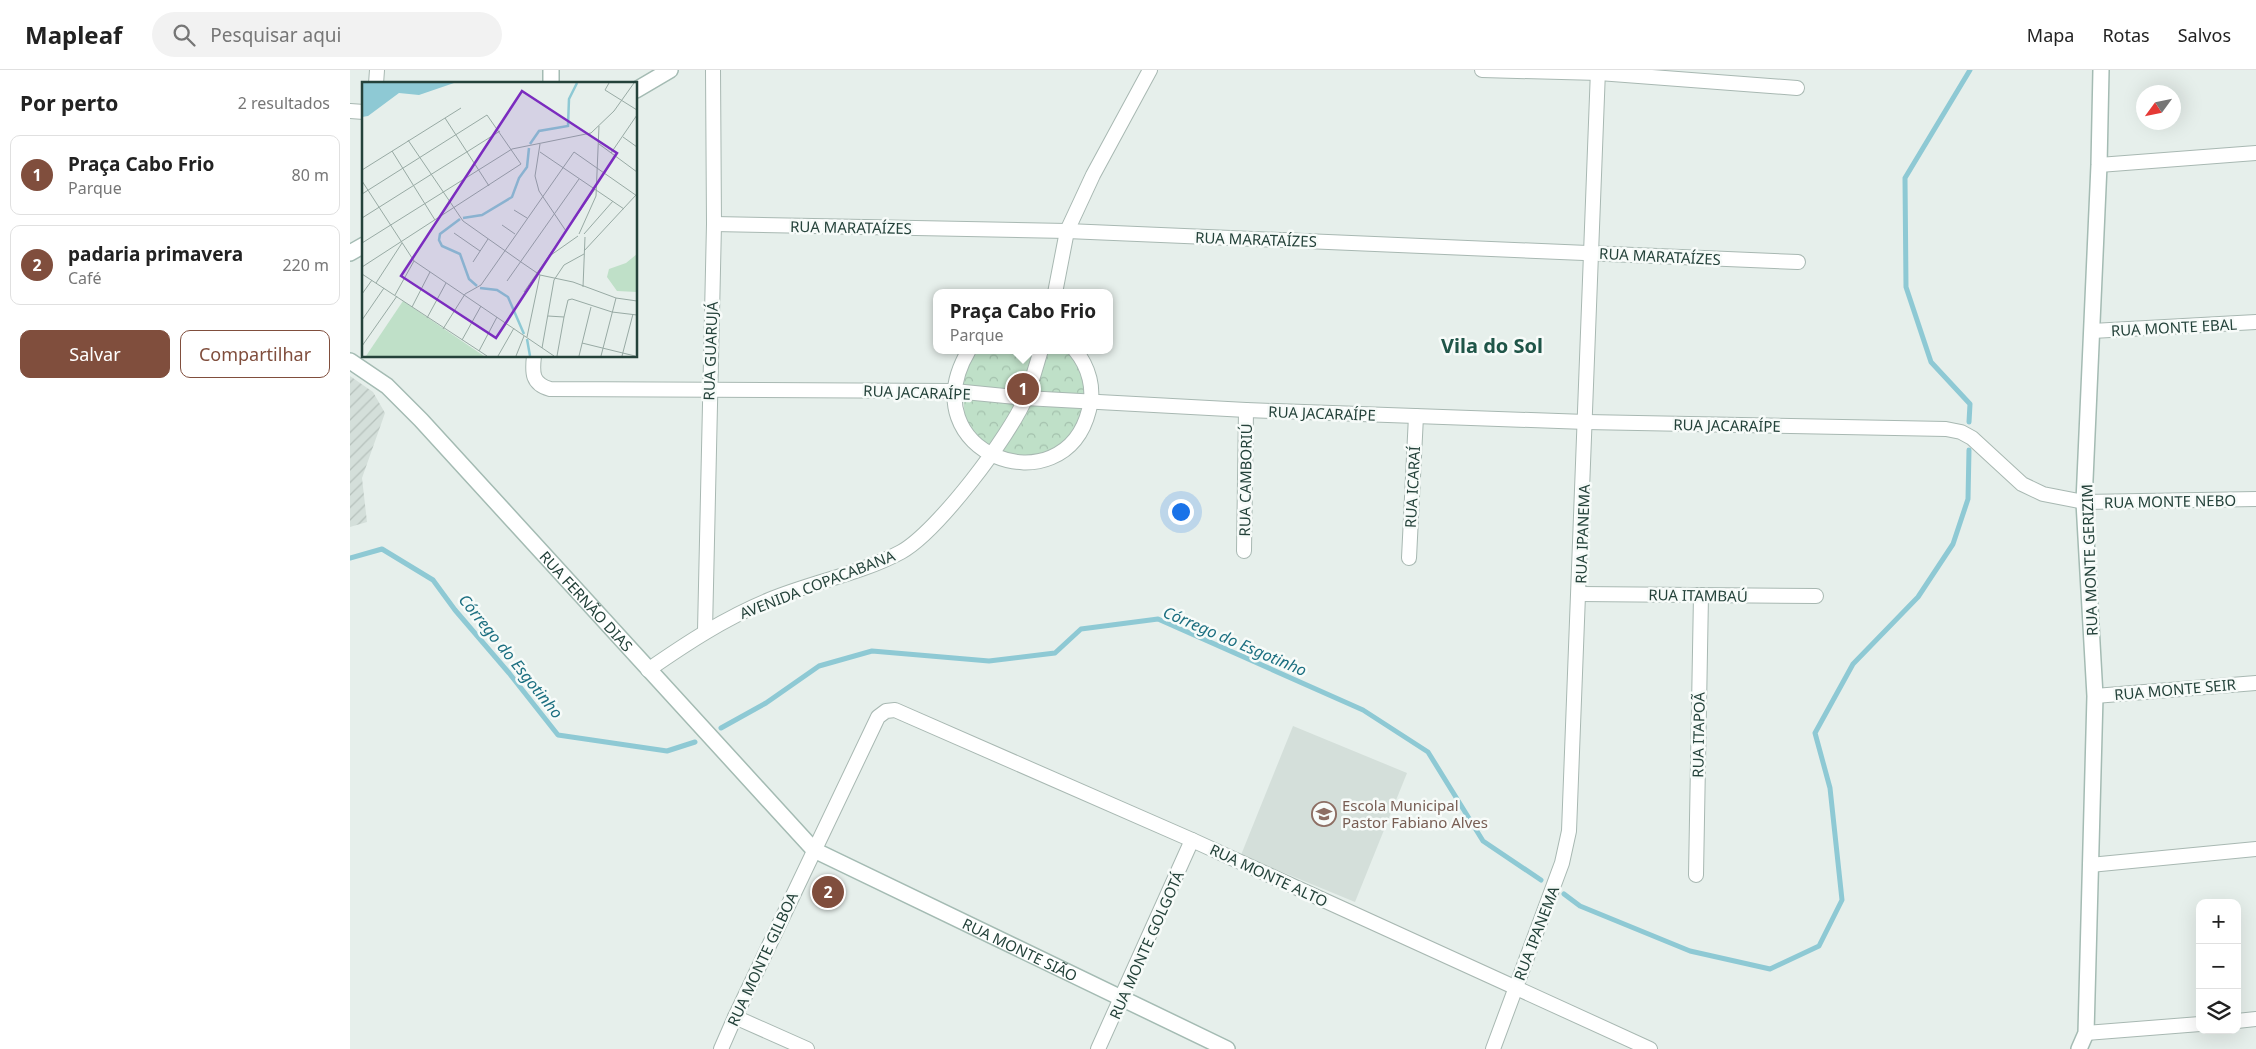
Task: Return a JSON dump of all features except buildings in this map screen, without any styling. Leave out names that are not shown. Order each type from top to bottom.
[{"type":"street","points":[[638,89],[670,70]]},
{"type":"street","name":"RUA GUARUJÁ","points":[[705,631],[708,389],[714,224],[713,70]]},
{"type":"street","points":[[1056,289],[1067,231],[1093,175],[1150,70]]},
{"type":"street","points":[[1482,70],[1598,71],[1796,88]]},
{"type":"street","name":"RUA MONTE GERIZIM","points":[[2079,1049],[2086,1033],[2095,696],[2084,502],[2099,166],[2101,70]]},
{"type":"street","name":"RUA IPANEMA","points":[[1493,1049],[1562,863],[1569,830],[1580,594],[1598,71]]},
{"type":"street","points":[[2099,166],[2256,153]]},
{"type":"street","name":"RUA MARATAÍZES","points":[[714,224],[1067,231],[1798,262]]},
{"type":"street","points":[[350,253],[362,246]]},
{"type":"street","name":"RUA MONTE EBAL","points":[[2092,331],[2256,322]]},
{"type":"street","points":[[967,354],[958,370],[954,391],[956,411],[963,429],[975,444],[991,456],[1013,463],[1035,462],[1056,455],[1074,441],[1086,422],[1092,401],[1090,378],[1078,354]]},
{"type":"street","name":"AVENIDA COPACABANA","points":[[648,670],[705,631],[771,599],[880,562],[902,551],[926,534],[991,456],[1025,398],[1040,354]]},
{"type":"street","name":"RUA JACARAÍPE","points":[[534,358],[532,374],[538,383],[550,388],[954,391],[1025,398],[1246,410],[1586,422],[1946,429],[1962,432],[1972,438],[2022,484],[2032,490],[2084,502]]},
{"type":"street","name":"RUA FERNÃO DIAS","points":[[350,361],[387,386],[421,420],[814,850]]},
{"type":"street","name":"RUA CAMBORIÚ","points":[[1244,550],[1246,410]]},
{"type":"street","name":"RUA ICARAÍ","points":[[1409,558],[1416,416]]},
{"type":"street","name":"RUA MONTE NEBO","points":[[2084,502],[2256,499]]},
{"type":"street","name":"RUA ITAMBAÚ","points":[[1580,594],[1816,596]]},
{"type":"street","name":"RUA ITAPOÃ","points":[[1696,875],[1701,595]]},
{"type":"street","name":"RUA MONTE SEIR","points":[[2095,696],[2256,683]]},
{"type":"street","name":"RUA MONTE ALTO","points":[[886,711],[895,710],[1192,840],[1650,1049]]},
{"type":"street","name":"RUA MONTE GILBOA","points":[[721,1049],[878,717],[886,711]]},
{"type":"street","name":"RUA MONTE GOLGOTÁ","points":[[1098,1049],[1123,998],[1192,840]]},
{"type":"street","points":[[2090,864],[2256,849]]},
{"type":"street","name":"RUA MONTE SIÃO","points":[[814,850],[1227,1049]]},
{"type":"street","points":[[735,1017],[807,1049]]},
{"type":"street","points":[[2241,1021],[2256,1019]]},
{"type":"street","points":[[2086,1033],[2196,1024]]},
{"type":"shaded area","points":[[350,376],[373,392],[385,413],[362,478],[367,522],[350,527]]},
{"type":"shaded area","name":"Escola Municipal Pastor Fabiano Alves","points":[[1293,726],[1407,773],[1355,902],[1241,855]]},
{"type":"green space","points":[[976,354],[1070,354],[1084,376],[1087,398],[1071,438],[1054,452],[1011,458],[975,437],[965,420],[962,380],[970,361]]},
{"type":"waterway","name":"Córrego do Esgotinho","points":[[1969,422],[1970,404],[1931,362],[1906,287],[1905,178],[1970,70]]},
{"type":"waterway","name":"Córrego do Esgotinho","points":[[1564,894],[1580,906],[1690,951],[1770,969],[1819,946],[1842,900],[1830,788],[1815,733],[1853,664],[1918,597],[1953,544],[1968,499],[1969,450]]},
{"type":"waterway","name":"Córrego do Esgotinho","points":[[350,558],[382,549],[433,580],[455,610],[509,673],[558,735],[667,751],[695,742]]},
{"type":"waterway","name":"Córrego do Esgotinho","points":[[721,728],[766,703],[819,666],[872,651],[989,661],[1055,653],[1081,629],[1158,619],[1363,710],[1428,752],[1483,841],[1541,880]]},
{"type":"place","name":"Praça Cabo Frio","points":[[1023,389]]},
{"type":"place","name":"Escola Municipal Pastor Fabiano Alves","points":[[1324,814]]},
{"type":"place","name":"padaria primavera","points":[[828,892]]},
{"type":"district","name":"Vila do Sol","points":[[1492,345]]}]
